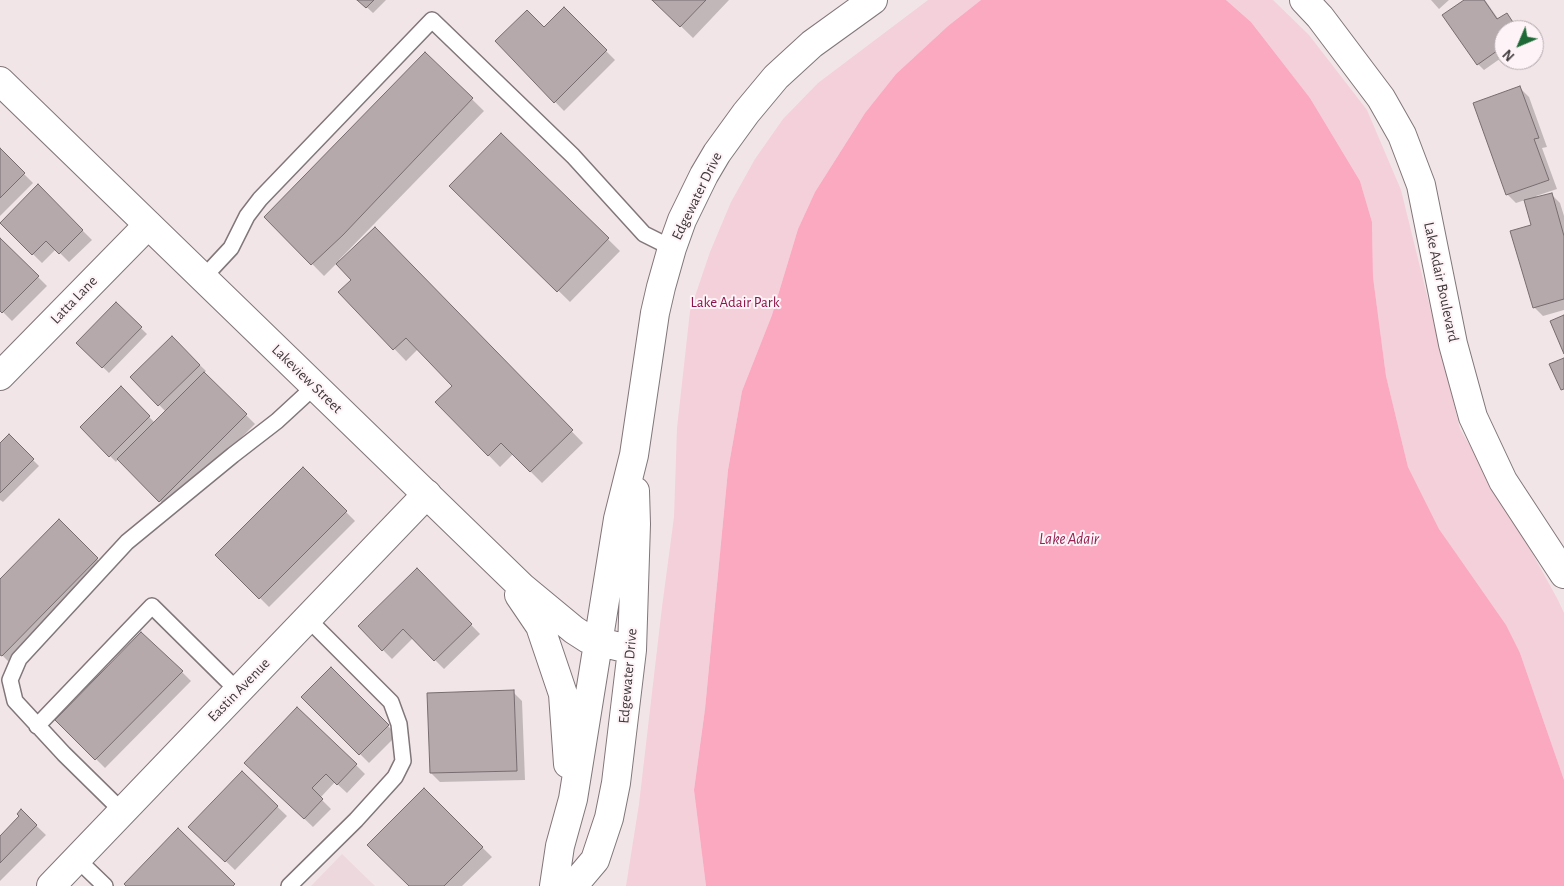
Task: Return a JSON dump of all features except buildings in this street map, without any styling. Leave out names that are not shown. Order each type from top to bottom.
[{"type":"street","name":"Edgewater Drive","points":[[554,886],[560,846],[572,805],[618,519],[634,455],[655,313],[660,287],[682,220],[717,152],[776,77],[832,28],[873,0]]},
{"type":"street","name":"Lake Adair Boulevard","points":[[1304,0],[1320,17],[1381,98],[1402,135],[1421,185],[1453,344],[1473,417],[1503,481],[1564,574]]},
{"type":"street","name":"Lakeview Street","points":[[0,81],[522,587],[574,630],[588,639],[632,650]]},
{"type":"street","name":"Latta Lane","points":[[0,376],[148,225]]},
{"type":"street","name":"Edgewater Drive","points":[[572,886],[595,860],[609,818],[616,783],[632,650],[636,524],[634,455]]},
{"type":"street","name":"Eastin Avenue","points":[[51,886],[427,494]]},
{"type":"street","points":[[495,560],[540,626],[564,694],[572,805]]},
{"type":"lane","points":[[203,278],[232,248],[247,216],[260,199],[432,20],[573,156],[644,234],[672,248]]},
{"type":"lane","points":[[123,812],[37,726],[15,701],[10,680],[19,659],[127,542],[233,455],[278,421],[315,386]]},
{"type":"lane","points":[[37,726],[152,606],[238,692]]},
{"type":"lane","points":[[288,886],[356,820],[394,777],[403,761],[399,724],[391,702],[308,618]]},
{"type":"lane","points":[[77,859],[105,886]]},
{"type":"shaded area","points":[[342,854],[375,886],[311,886]]},
{"type":"green space","name":"Lake Adair Park","points":[[928,0],[981,0],[948,26],[896,74],[865,113],[815,192],[798,229],[772,315],[742,391],[728,470],[705,709],[694,790],[706,886],[626,886],[639,804],[674,517],[677,428],[690,311],[710,252],[731,202],[755,159],[783,119],[818,83]]},
{"type":"green space","points":[[1226,0],[1273,0],[1309,35],[1367,110],[1401,190],[1460,429],[1514,520],[1564,613],[1564,780],[1520,653],[1439,529],[1408,467],[1386,376],[1373,277],[1372,222],[1360,181],[1310,98],[1251,22]]},
{"type":"water","name":"Lake Adair","points":[[981,0],[1226,0],[1251,22],[1310,98],[1360,181],[1372,222],[1373,277],[1386,376],[1408,467],[1439,529],[1506,625],[1520,653],[1564,780],[1564,886],[706,886],[694,790],[705,709],[728,470],[742,391],[772,315],[798,229],[815,192],[865,113],[896,74],[948,26]]}]
